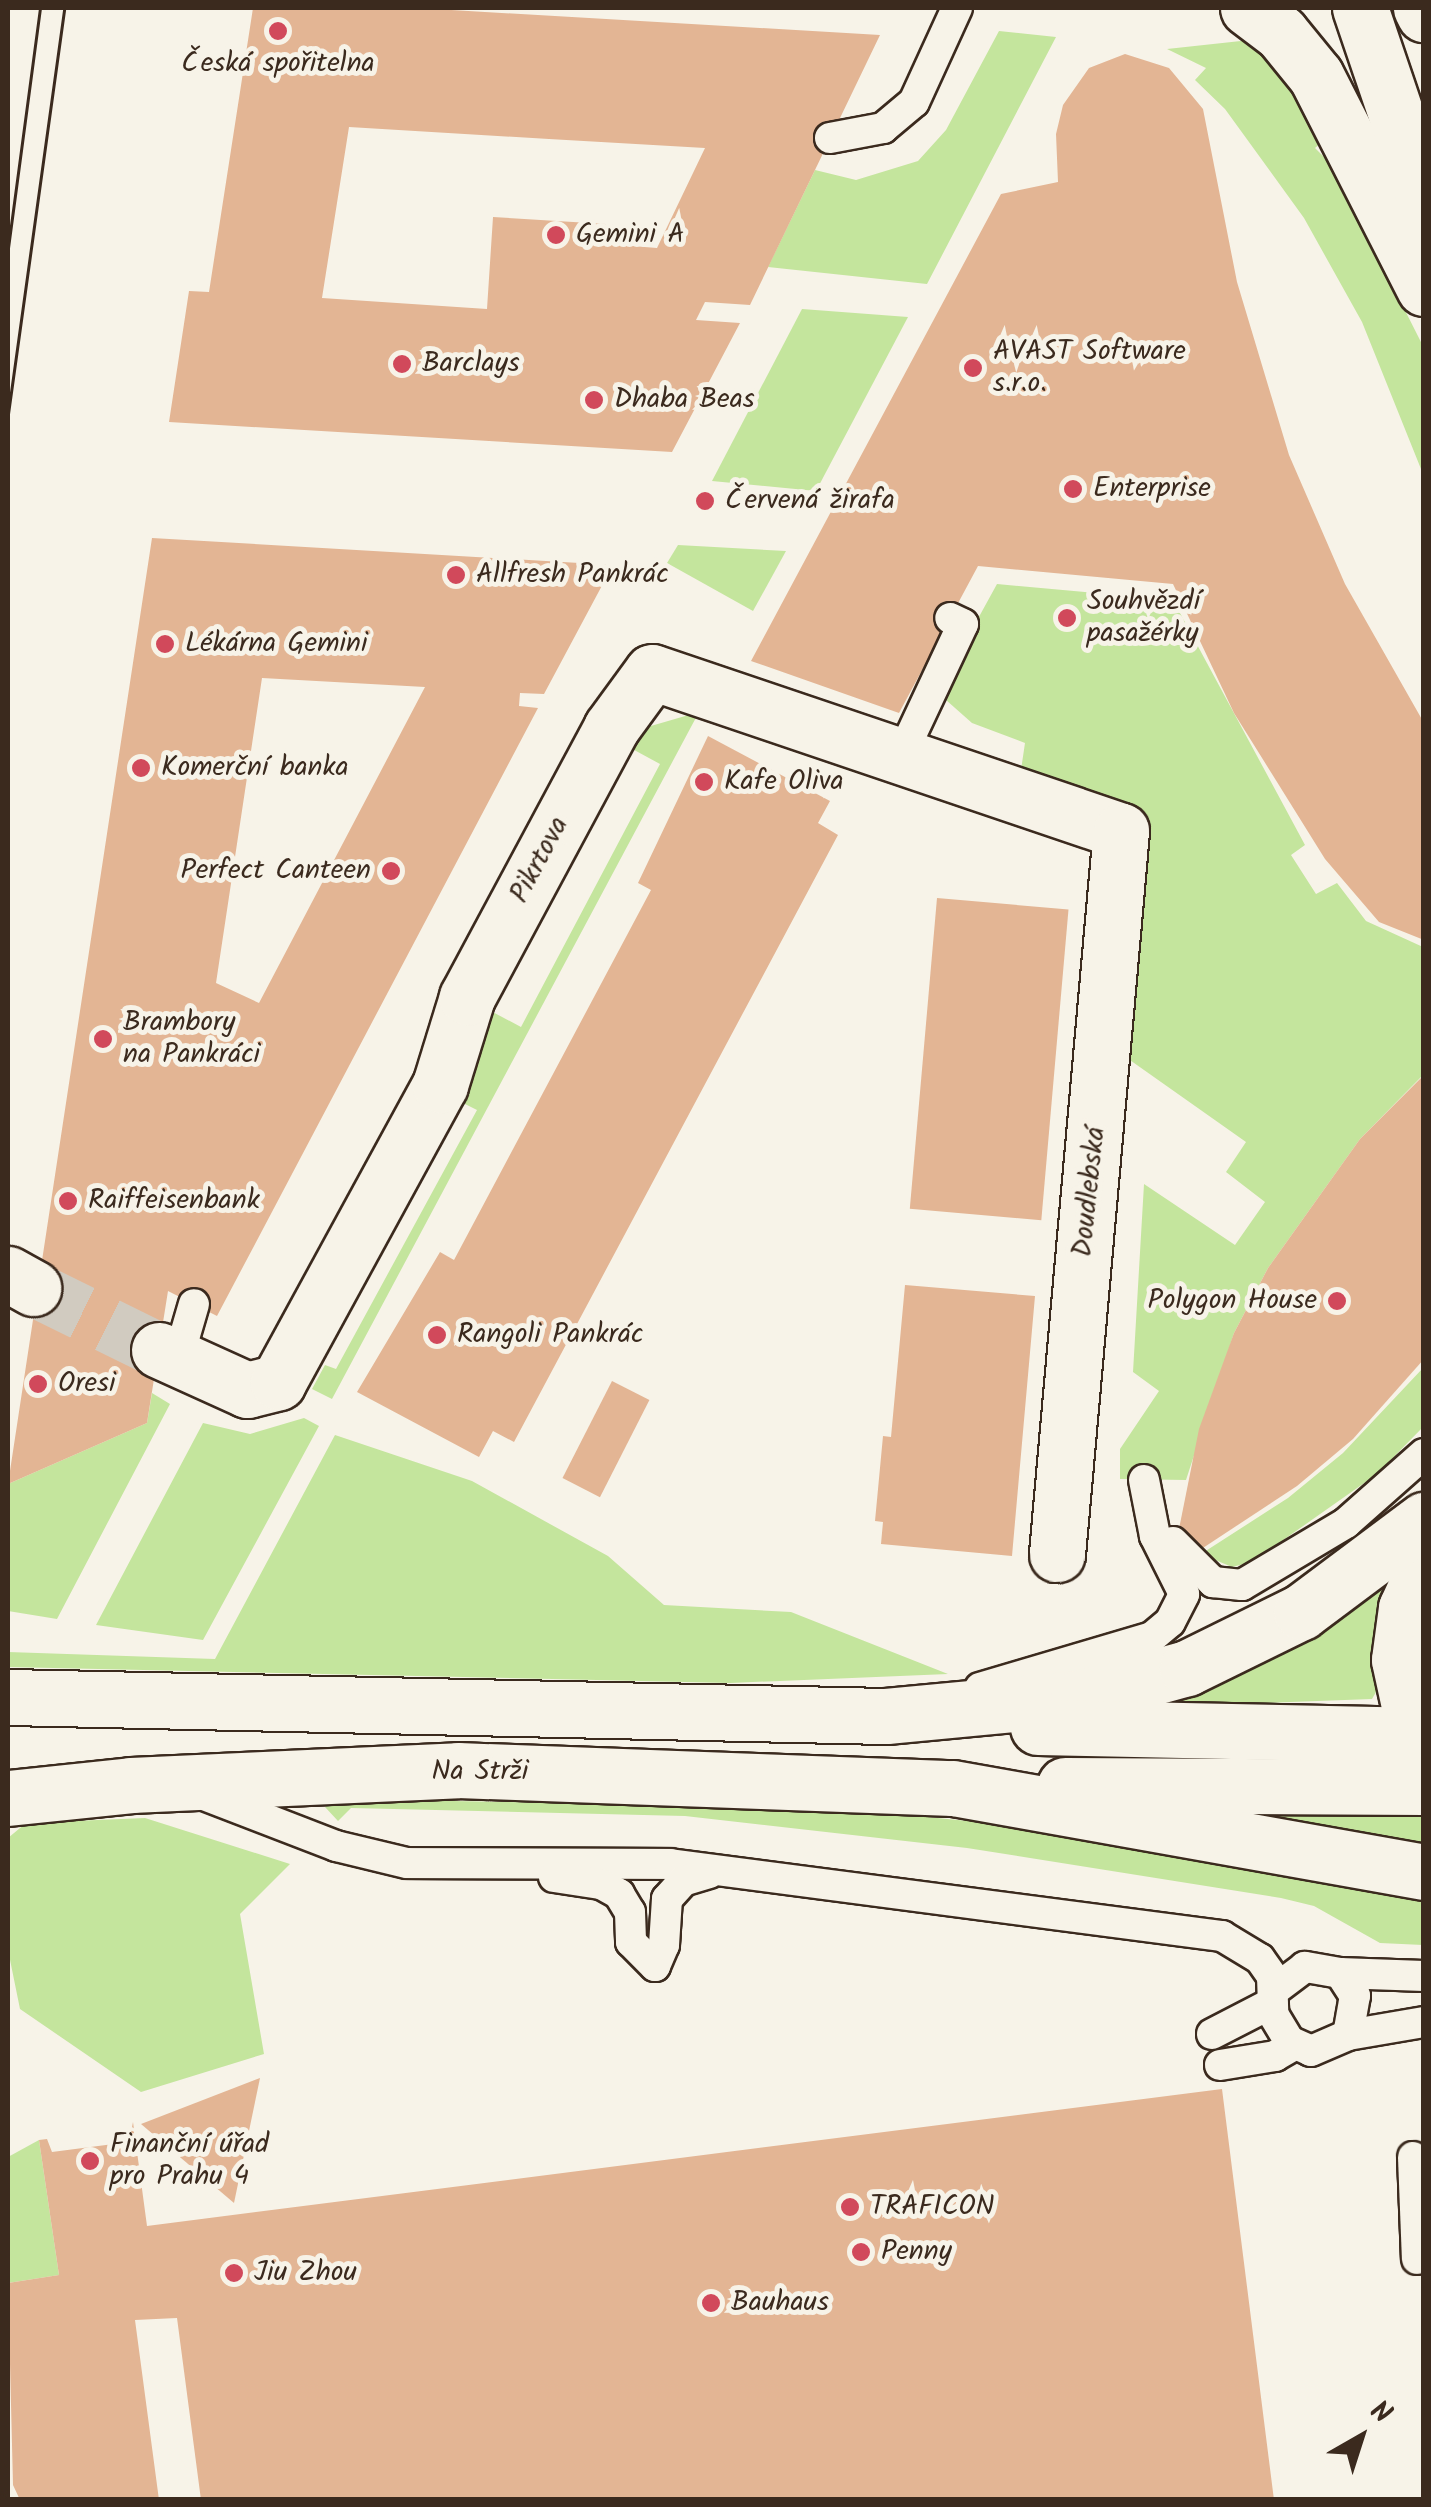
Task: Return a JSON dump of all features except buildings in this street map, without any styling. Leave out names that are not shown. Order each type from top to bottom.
[{"type":"street","points":[[1248,8],[1370,123],[1424,197]]},
{"type":"street","points":[[1360,8],[1370,123],[1424,288]]},
{"type":"street","name":"Pikrtova","points":[[168,1355],[248,1390],[278,1382],[440,1085],[467,996],[611,728],[652,672],[903,752],[1120,830]]},
{"type":"street","name":"Doudlebská","points":[[1057,1554],[1120,830]]},
{"type":"street","points":[[886,1716],[1078,1698],[1187,1668],[1301,1612],[1424,1520]]},
{"type":"street","points":[[1424,1569],[1406,1608],[1399,1660],[1410,1706],[1424,1726]]},
{"type":"street","points":[[8,1697],[886,1716],[1073,1730],[1424,1735]]},
{"type":"street","name":"Na Strži","points":[[8,1798],[132,1785],[458,1770],[952,1788]]},
{"type":"street","points":[[952,1788],[1188,1781],[1424,1787]]},
{"type":"street","points":[[952,1788],[1424,1872]]},
{"type":"lane","points":[[830,138],[883,128],[914,102],[958,8]]},
{"type":"lane","points":[[903,752],[963,624],[950,618]]},
{"type":"lane","points":[[168,1355],[194,1304]]},
{"type":"lane","points":[[886,1716],[1162,1631],[1184,1594],[1155,1536],[1144,1480],[1183,1558],[1228,1586],[1254,1580],[1346,1523],[1424,1454]]},
{"type":"lane","points":[[132,1785],[212,1796],[336,1846],[407,1864],[512,1867],[618,1861],[1222,1936],[1260,1959],[1275,1996],[1276,2024],[1294,2045]]},
{"type":"lane","points":[[512,1867],[610,1888],[630,1912],[631,1942],[655,1966],[664,1946],[667,1899],[683,1882],[709,1873]]},
{"type":"lane","points":[[1212,2034],[1275,1996],[1305,1967],[1340,1973],[1424,1976]]},
{"type":"lane","points":[[1340,1973],[1356,1996],[1348,2035]]},
{"type":"lane","points":[[1220,2065],[1275,2056],[1294,2045],[1326,2049],[1348,2035],[1424,2022]]},
{"type":"lane","points":[[1413,2157],[1417,2260]]},
{"type":"green space","points":[[999,31],[1056,37],[927,284],[768,267],[815,170],[856,180],[918,161],[946,130]]},
{"type":"green space","points":[[1250,40],[1302,101],[1322,142],[1315,148],[1331,164],[1423,346],[1423,474],[1362,322],[1304,218],[1225,109],[1195,80],[1206,68],[1167,49]]},
{"type":"green space","points":[[802,309],[908,317],[816,491],[712,481]]},
{"type":"green space","points":[[678,545],[786,551],[753,611],[667,563]]},
{"type":"green space","points":[[997,584],[1173,600],[1305,845],[1291,855],[1316,894],[1337,883],[1366,921],[1423,947],[1423,1075],[1360,1139],[1268,1268],[1234,1333],[1186,1480],[1120,1479],[1120,1449],[1159,1391],[1133,1372],[1144,1184],[1235,1245],[1265,1202],[1226,1172],[1246,1142],[1127,1058],[1145,820],[1021,770],[1025,743],[972,723],[946,700],[947,675]]},
{"type":"green space","points":[[699,712],[332,1399],[312,1389],[325,1365],[336,1369],[477,1110],[461,1102],[487,1009],[521,1027],[660,764],[625,745],[644,728]]},
{"type":"green space","points":[[1423,1368],[1423,1427],[1377,1474],[1252,1562],[1232,1567],[1201,1554],[1288,1498],[1343,1453]]},
{"type":"green space","points":[[152,1393],[170,1404],[57,1619],[8,1611],[8,1484],[147,1423]]},
{"type":"green space","points":[[304,1418],[319,1426],[203,1640],[96,1625],[203,1423],[250,1434]]},
{"type":"green space","points":[[335,1435],[472,1481],[608,1556],[664,1605],[791,1612],[948,1674],[730,1683],[8,1667],[8,1652],[215,1659]]},
{"type":"green space","points":[[1386,1581],[1392,1585],[1380,1685],[1372,1699],[1184,1706],[1181,1696]]},
{"type":"green space","points":[[339,1799],[837,1808],[1067,1831],[1423,1897],[1423,1945],[1380,1943],[1314,1906],[1281,1898],[967,1848],[685,1816],[351,1808],[338,1821],[325,1807]]},
{"type":"green space","points":[[1194,1801],[1423,1809],[1423,1850]]},
{"type":"green space","points":[[145,1818],[290,1864],[240,1914],[264,2054],[141,2092],[20,2009],[8,1950],[8,1838],[26,1823]]},
{"type":"green space","points":[[39,2140],[59,2275],[8,2283],[8,2157]]},
{"type":"tunnel","points":[[33,1288],[159,1350]]},
{"type":"tram line","points":[[8,248],[40,8]]},
{"type":"tram line","points":[[8,414],[64,8]]},
{"type":"place","name":"Česká spořitelna","points":[[278,31]]},
{"type":"place","name":"Gemini A","points":[[556,235]]},
{"type":"place","name":"Barclays","points":[[402,364]]},
{"type":"place","name":"AVAST Software s.r.o.","points":[[973,368]]},
{"type":"place","name":"Dhaba Beas","points":[[594,400]]},
{"type":"place","name":"Enterprise","points":[[1073,489]]},
{"type":"place","name":"Červená žirafa","points":[[705,501]]},
{"type":"place","name":"Allfresh Pankrác","points":[[456,575]]},
{"type":"place","name":"Souhvězdí pasažérky","points":[[1067,618]]},
{"type":"place","name":"Lékárna Gemini","points":[[165,644]]},
{"type":"place","name":"Komerční banka","points":[[141,768]]},
{"type":"place","name":"Kafe Oliva","points":[[704,782]]},
{"type":"place","name":"Perfect Canteen","points":[[391,871]]},
{"type":"place","name":"Brambory na Pankráci","points":[[103,1039]]},
{"type":"place","name":"Raiffeisenbank","points":[[68,1201]]},
{"type":"place","name":"Polygon House","points":[[1337,1301]]},
{"type":"place","name":"Rangoli Pankrác","points":[[437,1335]]},
{"type":"place","name":"Oresi","points":[[38,1384]]},
{"type":"place","name":"Finanční úřad pro Prahu 4","points":[[90,2161]]},
{"type":"place","name":"TRAFICON","points":[[850,2207]]},
{"type":"place","name":"Penny","points":[[861,2252]]},
{"type":"place","name":"Jiu Zhou","points":[[234,2273]]},
{"type":"place","name":"Bauhaus","points":[[711,2303]]}]
